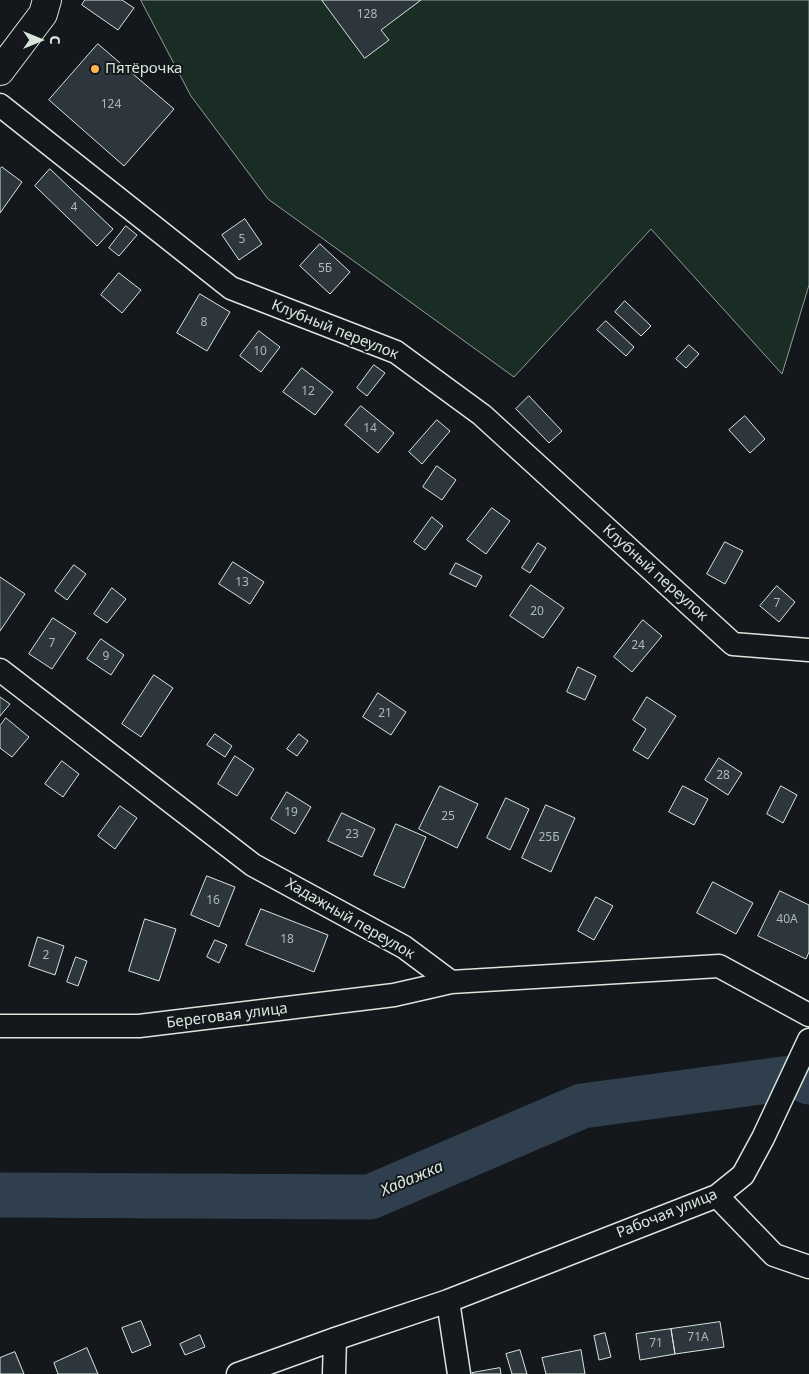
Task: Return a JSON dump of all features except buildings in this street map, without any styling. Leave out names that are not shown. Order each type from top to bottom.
[{"type":"main road","points":[[0,71],[43,14],[47,0]]},
{"type":"street","name":"Клубный переулок","points":[[0,105],[231,288],[396,352],[482,414],[733,644],[809,650]]},
{"type":"street","name":"Хадажный переулок","points":[[0,670],[254,865],[404,947],[451,982]]},
{"type":"street","points":[[451,982],[719,966],[809,1014]]},
{"type":"street","name":"Береговая улица","points":[[0,1026],[139,1026],[394,995],[451,982]]},
{"type":"street","name":"Рабочая улица","points":[[238,1374],[448,1301],[717,1196],[743,1175],[763,1138],[809,1040]]},
{"type":"street","points":[[717,1196],[774,1254],[809,1267]]},
{"type":"street","points":[[448,1301],[458,1374]]},
{"type":"street","points":[[334,1374],[335,1339]]},
{"type":"green space","points":[[141,0],[809,0],[809,285],[782,374],[651,229],[514,377],[268,199],[191,96]]},
{"type":"waterway","name":"Хадажка","points":[[0,1195],[370,1197],[582,1106],[798,1077],[809,1082]]},
{"type":"place","name":"Пятёрочка","points":[[95,69]]}]
